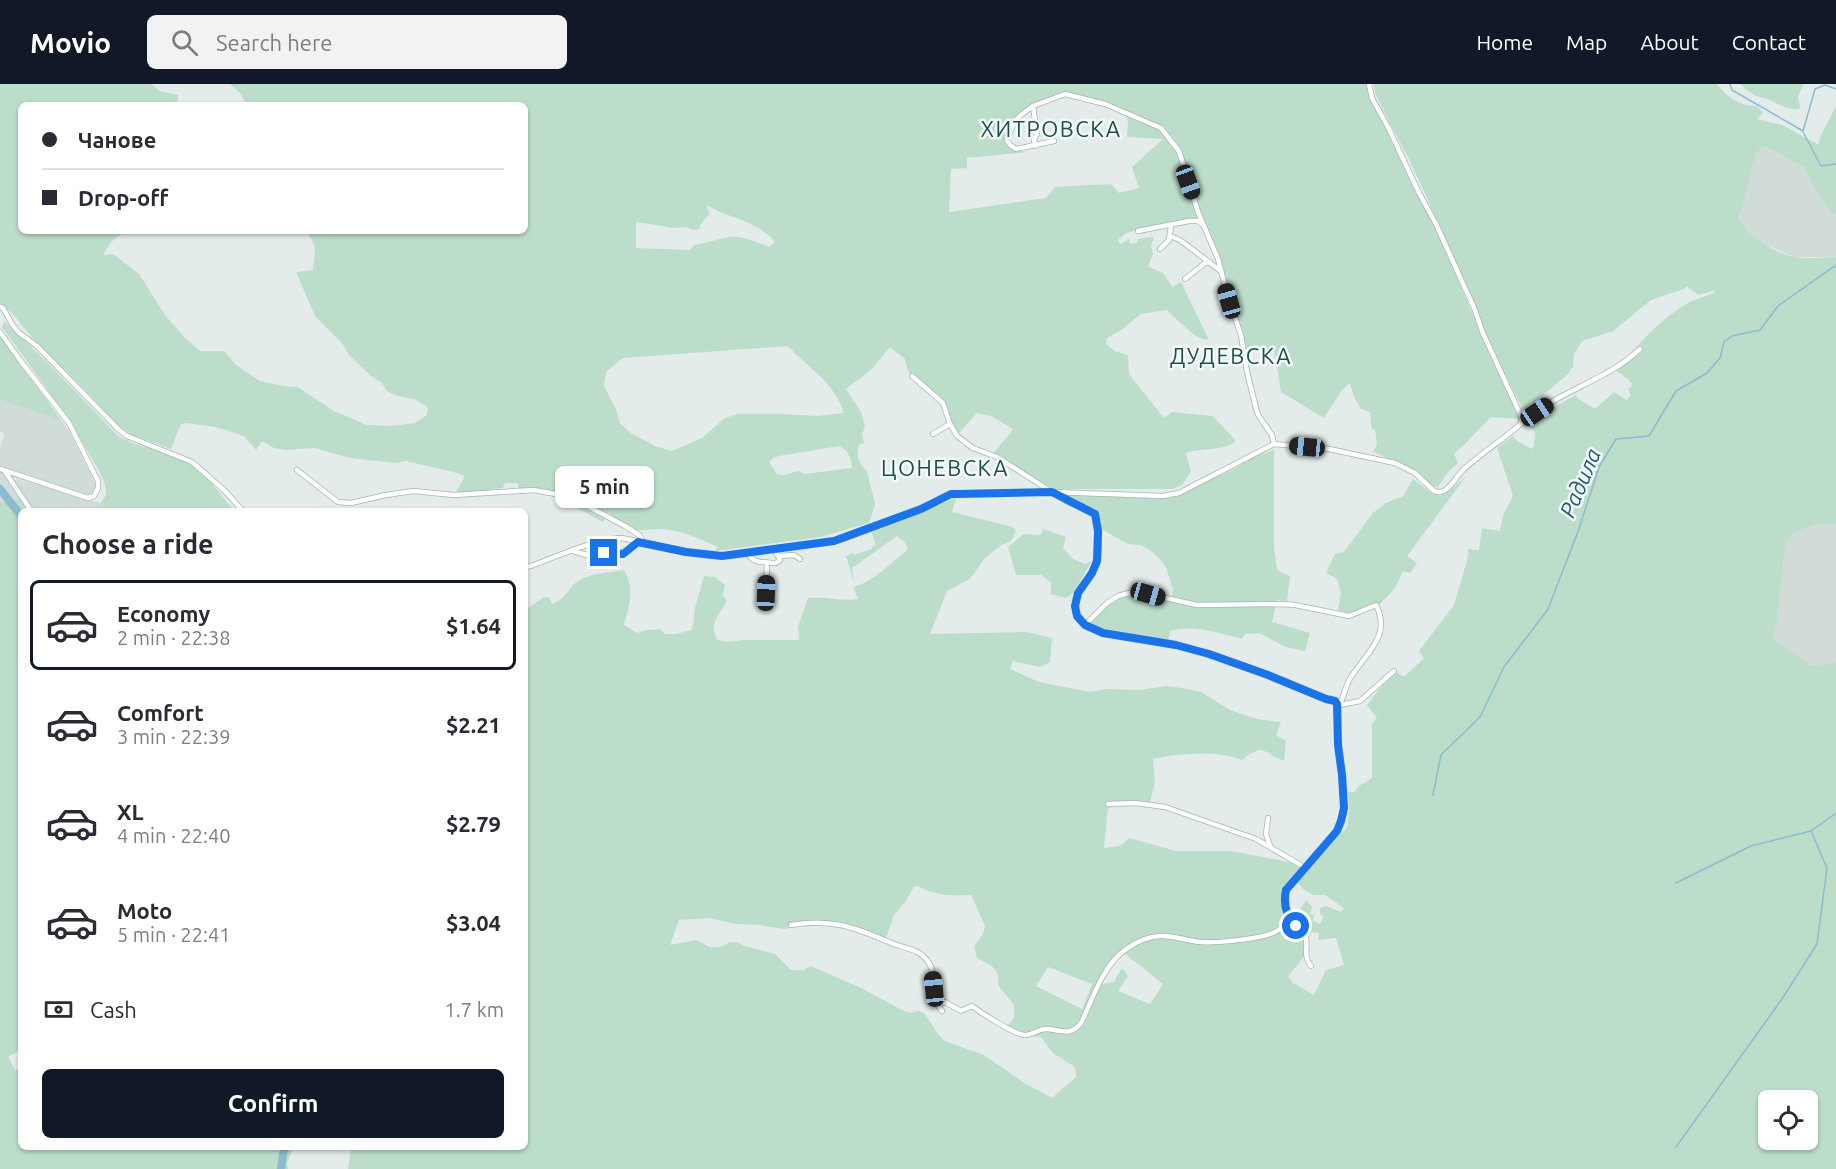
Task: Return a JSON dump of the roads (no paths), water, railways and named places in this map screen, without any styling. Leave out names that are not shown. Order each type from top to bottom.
[{"type":"street","points":[[1369,84],[1372,98],[1436,224],[1475,310],[1482,331],[1522,418],[1521,423]]},
{"type":"street","points":[[1054,141],[1016,149],[1010,146],[1007,140],[1014,122],[1033,106],[1065,94],[1105,104],[1161,128],[1179,150],[1188,182],[1218,259],[1241,335],[1257,412],[1272,435],[1274,444]]},
{"type":"street","points":[[1033,106],[1037,134],[1034,140],[1035,146]]},
{"type":"street","points":[[1138,231],[1171,226],[1189,220],[1198,221],[1204,226]]},
{"type":"street","points":[[1160,249],[1169,240],[1171,226]]},
{"type":"street","points":[[1170,236],[1180,240],[1222,272]]},
{"type":"street","points":[[1185,279],[1205,263],[1210,262]]},
{"type":"street","points":[[0,307],[3,308],[18,332],[37,346],[118,429],[127,436],[192,462],[240,508]]},
{"type":"street","points":[[0,332],[69,423],[98,481],[98,488],[96,495],[88,498],[2,470]]},
{"type":"street","points":[[528,566],[614,538],[704,555],[722,556],[834,541],[921,509],[951,494],[1052,492],[1163,496],[1179,493],[1274,444],[1329,449],[1395,463],[1406,467],[1434,491],[1445,491],[1462,472],[1521,423],[1553,402],[1612,371],[1640,349]]},
{"type":"street","points":[[912,376],[943,403],[950,424],[957,436],[964,442],[986,454],[998,457],[1066,501],[1093,512],[1096,518],[1097,561],[1092,573],[1078,593],[1075,606],[1077,616],[1085,625],[1103,633],[1176,645],[1209,654],[1335,701],[1339,705]]},
{"type":"street","points":[[933,434],[950,424]]},
{"type":"street","points":[[2,470],[29,508]]},
{"type":"street","points":[[297,470],[338,502],[345,504],[413,491],[453,495],[534,490],[561,495],[578,501],[625,526],[639,535],[641,542]]},
{"type":"street","points":[[572,551],[587,555],[623,554],[641,542]]},
{"type":"street","points":[[747,553],[755,561],[778,562],[780,560],[774,549]]},
{"type":"street","points":[[778,556],[794,555],[800,559]]},
{"type":"street","points":[[766,593],[767,562]]},
{"type":"street","points":[[1085,625],[1107,603],[1130,592],[1197,605],[1288,604],[1349,616],[1377,605],[1382,616],[1382,630],[1375,645],[1349,681],[1339,705],[1338,745],[1344,813],[1337,831],[1286,890],[1288,916],[1305,934],[1306,960],[1311,966]]},
{"type":"street","points":[[1339,705],[1360,701],[1394,671]]},
{"type":"street","points":[[1108,804],[1135,803],[1165,807],[1256,839],[1304,867]]},
{"type":"street","points":[[1268,818],[1266,834],[1270,846]]},
{"type":"street","points":[[937,1005],[945,1002],[961,1011],[972,1006],[1022,1035],[1043,1029],[1069,1032],[1081,1023],[1103,976],[1112,964],[1119,956],[1146,938],[1170,935],[1208,943],[1250,938],[1276,932],[1288,916]]},
{"type":"street","points":[[791,925],[821,922],[842,924],[915,950],[922,955],[931,968],[937,1005],[942,1011]]},
{"type":"waterway","points":[[1730,84],[1732,90],[1803,131],[1815,89],[1825,85],[1836,89]]},
{"type":"waterway","name":"Радила","points":[[1803,132],[1821,166],[1836,164]]},
{"type":"waterway","name":"Радила","points":[[1433,795],[1441,755],[1480,717],[1504,667],[1548,609],[1579,529],[1599,467],[1616,439],[1649,436],[1676,391],[1707,373],[1720,358],[1724,342],[1732,336],[1760,330],[1778,306],[1836,265]]},
{"type":"waterway","points":[[0,489],[18,512]]},
{"type":"waterway","points":[[1676,883],[1751,846],[1811,831],[1836,813]]},
{"type":"waterway","points":[[1676,1147],[1782,999],[1817,944],[1827,868],[1811,831]]},
{"type":"waterway","points":[[281,1169],[284,1150]]},
{"type":"district","name":"ХИТРОВСКА","points":[[1051,129]]},
{"type":"district","name":"ДУДЕВСКА","points":[[1231,356]]},
{"type":"district","name":"ЦОНЕВСКА","points":[[945,468]]}]
